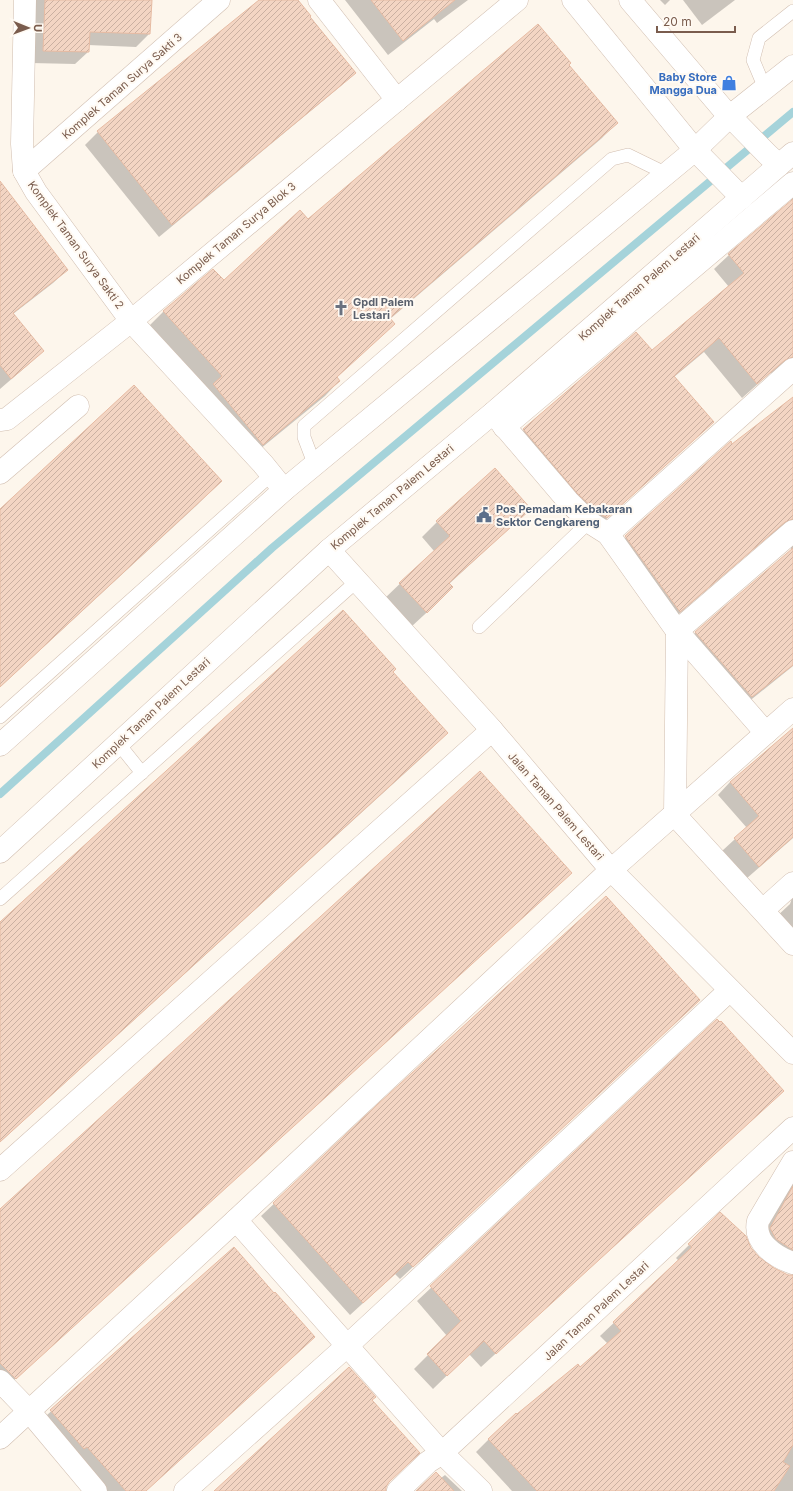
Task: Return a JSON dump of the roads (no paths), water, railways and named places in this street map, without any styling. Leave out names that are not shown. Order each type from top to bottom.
[{"type":"street","name":"Komplek Taman Surya Sakti 2","points":[[25,0],[22,144],[24,171],[36,192],[131,321]]},
{"type":"street","name":"Komplek Taman Surya Sakti 3","points":[[24,171],[198,10],[219,0]]},
{"type":"street","points":[[319,0],[397,100]]},
{"type":"street","name":"Komplek Taman Surya Blok 3","points":[[0,420],[6,419],[131,321],[517,0]]},
{"type":"street","points":[[573,0],[700,156],[738,194]]},
{"type":"street","points":[[630,0],[736,122],[783,163]]},
{"type":"street","points":[[0,745],[123,621],[278,482],[315,466],[667,174],[700,156],[736,122],[769,86],[793,66]]},
{"type":"street","name":"Komplek Taman Palem Lestari","points":[[0,852],[329,550],[498,420],[738,194],[783,163]]},
{"type":"street","points":[[766,733],[677,631],[608,534],[589,522],[568,501],[498,420],[793,183]]},
{"type":"street","points":[[131,321],[278,482]]},
{"type":"street","points":[[608,534],[792,373]]},
{"type":"street","points":[[0,473],[78,406]]},
{"type":"street","points":[[793,531],[677,631],[675,814],[793,944]]},
{"type":"street","name":"Jalan Taman Palem Lestari","points":[[329,550],[492,730],[611,870],[792,1051]]},
{"type":"street","points":[[0,1438],[611,870],[793,709]]},
{"type":"street","points":[[0,1170],[492,730]]},
{"type":"street","points":[[762,910],[793,883]]},
{"type":"street","points":[[185,1491],[348,1345],[730,990]]},
{"type":"street","name":"Jalan Taman Palem Lestari","points":[[398,1491],[793,1128]]},
{"type":"street","points":[[793,1162],[758,1221],[757,1226],[760,1241],[778,1256],[793,1263]]},
{"type":"street","points":[[236,1220],[442,1452],[481,1491]]},
{"type":"street","points":[[0,1381],[29,1411],[96,1491]]},
{"type":"lane","points":[[769,86],[762,79],[753,60],[759,38],[793,11]]},
{"type":"lane","points":[[315,466],[304,437],[304,426],[612,159],[628,155],[667,174]]},
{"type":"lane","points":[[479,627],[589,522]]},
{"type":"lane","points":[[0,899],[357,581]]},
{"type":"lane","points":[[0,717],[123,621]]},
{"type":"lane","points":[[118,743],[142,773]]},
{"type":"waterway","points":[[0,794],[272,548],[793,112]]},
{"type":"place","name":"Baby Store Mangga Dua","points":[[729,83]]},
{"type":"place","name":"GpdI Palem Lestari","points":[[341,308]]},
{"type":"place","name":"Pos Pemadam Kebakaran Sektor Cengkareng","points":[[484,515]]}]
